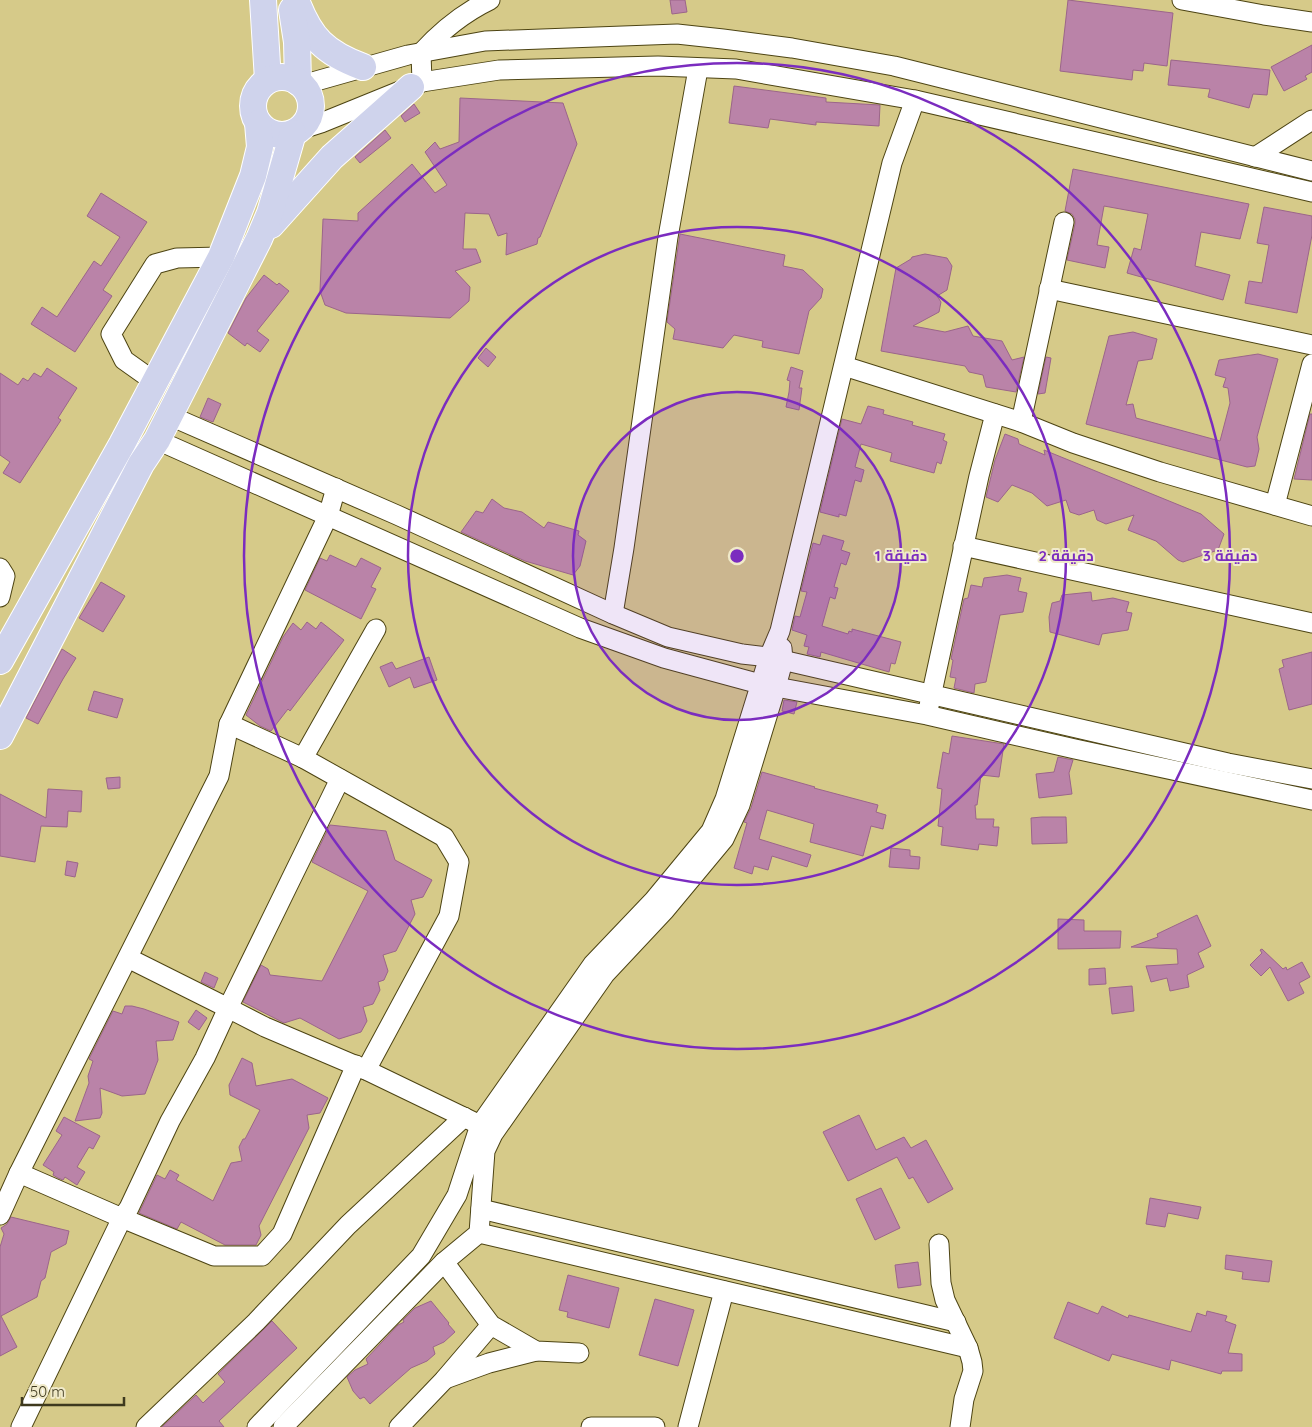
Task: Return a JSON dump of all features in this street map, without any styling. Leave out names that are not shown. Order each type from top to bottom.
[{"type":"highway","points":[[263,0],[268,80]]},
{"type":"highway","points":[[290,0],[297,42],[300,83]]},
{"type":"highway","points":[[296,0],[308,28],[316,39],[342,60],[363,67]]},
{"type":"highway","points":[[0,660],[122,444],[221,257],[253,176],[260,147],[258,123],[254,111],[254,99],[259,88],[268,80],[287,77],[300,83],[309,95],[311,107],[308,120],[296,131],[279,135],[266,130],[258,123]]},
{"type":"highway","points":[[259,239],[332,157],[416,85]]},
{"type":"highway","points":[[0,736],[141,464],[157,440],[168,415],[259,239],[270,213],[296,131]]},
{"type":"street","points":[[416,85],[421,53],[439,34],[459,18],[490,0]]},
{"type":"street","points":[[1182,0],[1312,22]]},
{"type":"street","points":[[300,83],[421,53],[485,41],[677,34],[792,48],[894,66],[1312,171]]},
{"type":"street","points":[[296,131],[322,123],[416,85],[499,70],[658,66],[736,69],[915,100],[1312,192]]},
{"type":"street","points":[[613,614],[668,237],[698,69]]},
{"type":"street","points":[[257,1427],[421,1256],[456,1195],[479,1125],[593,964],[654,900],[711,831],[725,799],[776,659],[780,631],[892,163],[915,100]]},
{"type":"street","points":[[1255,157],[1312,120]]},
{"type":"street","points":[[1021,422],[1064,222]]},
{"type":"street","points":[[155,382],[124,360],[111,334],[155,264],[177,258],[221,257]]},
{"type":"street","points":[[1049,289],[1312,345]]},
{"type":"street","points":[[1275,505],[1312,364]]},
{"type":"street","points":[[844,366],[1021,422],[1073,443],[1160,472],[1312,516]]},
{"type":"street","points":[[927,715],[979,476],[996,414]]},
{"type":"street","points":[[168,415],[336,488],[613,614],[668,636],[742,654],[776,659],[1218,761],[1312,779]]},
{"type":"street","points":[[157,440],[580,628],[664,658],[768,685],[927,715],[1312,800]]},
{"type":"street","points":[[0,1216],[18,1174],[219,776],[229,724],[328,516],[336,488]]},
{"type":"street","points":[[964,546],[1312,623]]},
{"type":"street","points":[[0,568],[5,576],[0,597]]},
{"type":"street","points":[[303,758],[376,629]]},
{"type":"street","points":[[18,1174],[214,1256],[262,1256],[282,1234],[361,1067],[449,916],[459,862],[444,837],[303,758],[229,724]]},
{"type":"street","points":[[21,1427],[122,1218],[170,1122],[205,1058],[340,779]]},
{"type":"street","points":[[128,958],[265,1027],[361,1067],[479,1125]]},
{"type":"street","points":[[283,1427],[444,1262],[479,1233],[485,1151],[479,1125]]},
{"type":"street","points":[[146,1427],[256,1322],[348,1224],[479,1125]]},
{"type":"street","points":[[481,1209],[956,1322]]},
{"type":"street","points":[[479,1233],[968,1348]]},
{"type":"street","points":[[939,1244],[941,1283],[946,1300],[968,1348],[972,1362],[973,1371],[964,1399],[960,1427]]},
{"type":"street","points":[[444,1262],[491,1325],[536,1351]]},
{"type":"street","points":[[688,1427],[724,1291]]},
{"type":"street","points":[[399,1427],[444,1380],[491,1325]]},
{"type":"street","points":[[444,1380],[489,1364],[536,1351],[579,1353]]},
{"type":"street","points":[[591,1427],[655,1427]]},
{"type":"building","points":[[670,0],[685,0],[687,12],[672,14]]},
{"type":"building","points":[[1068,0],[1173,13],[1167,66],[1144,63],[1143,71],[1133,70],[1132,80],[1060,71]]},
{"type":"building","points":[[1312,45],[1312,72],[1305,76],[1307,79],[1284,91],[1271,67]]},
{"type":"building","points":[[1171,60],[1270,70],[1267,95],[1253,94],[1249,108],[1208,97],[1210,89],[1168,85]]},
{"type":"building","points":[[734,86],[826,98],[826,102],[880,105],[879,126],[816,122],[816,125],[770,119],[768,128],[729,123]]},
{"type":"building","points":[[460,98],[563,103],[577,144],[537,244],[506,255],[507,233],[498,236],[489,214],[465,213],[463,249],[476,249],[481,262],[455,271],[470,287],[469,301],[450,318],[346,313],[325,305],[320,291],[323,219],[358,221],[358,213],[412,164],[435,193],[447,185],[425,152],[435,142],[440,149],[459,142]]},
{"type":"building","points":[[414,104],[420,113],[405,122],[401,116]]},
{"type":"building","points":[[385,130],[391,138],[360,163],[355,157]]},
{"type":"building","points":[[1073,169],[1249,204],[1240,239],[1201,232],[1195,266],[1230,275],[1223,300],[1127,273],[1134,248],[1141,250],[1148,214],[1104,206],[1097,245],[1109,247],[1105,268],[1067,260],[1075,224],[1072,214],[1065,211]]},
{"type":"building","points":[[101,193],[147,222],[103,290],[112,296],[75,352],[31,324],[42,307],[57,317],[94,261],[101,266],[120,237],[87,216]]},
{"type":"building","points":[[1264,207],[1312,216],[1312,235],[1297,313],[1245,303],[1249,281],[1262,283],[1269,245],[1257,243]]},
{"type":"building","points":[[680,234],[785,255],[783,266],[803,270],[823,289],[821,298],[809,311],[799,354],[762,347],[763,341],[734,335],[723,348],[673,339],[675,329],[667,322]]},
{"type":"building","points":[[925,254],[947,258],[952,266],[947,290],[937,296],[941,302],[939,312],[913,326],[945,332],[968,326],[973,336],[1002,341],[1012,360],[1024,357],[1016,392],[986,387],[983,375],[969,372],[965,366],[881,351],[896,268],[912,257]]},
{"type":"building","points":[[264,275],[289,291],[257,331],[269,340],[260,352],[247,343],[245,346],[228,333],[246,298]]},
{"type":"building","points":[[1133,332],[1157,339],[1152,359],[1138,361],[1126,405],[1133,404],[1136,418],[1220,441],[1230,403],[1228,388],[1223,387],[1226,378],[1215,375],[1219,360],[1258,354],[1278,359],[1257,437],[1259,449],[1255,466],[1247,467],[1086,424],[1109,336]]},
{"type":"building","points":[[486,348],[496,357],[488,367],[478,358]]},
{"type":"building","points":[[1046,357],[1051,358],[1045,393],[1038,394]]},
{"type":"building","points":[[791,367],[803,371],[799,388],[802,388],[799,410],[786,407],[790,381],[787,380]]},
{"type":"building","points":[[47,368],[77,388],[58,418],[61,420],[20,483],[3,473],[10,462],[0,455],[0,373],[18,385],[23,378],[28,381],[34,373],[41,377]]},
{"type":"building","points":[[208,398],[221,404],[213,422],[200,417]]},
{"type":"building","points":[[868,406],[884,410],[883,414],[913,422],[912,425],[945,434],[943,440],[947,442],[941,464],[937,462],[934,473],[890,461],[892,453],[861,444],[855,467],[864,470],[861,482],[855,480],[846,516],[839,514],[839,517],[820,512],[842,419],[861,424]]},
{"type":"building","points":[[1310,414],[1312,414],[1312,480],[1294,479]]},
{"type":"building","points":[[1005,434],[1018,439],[1019,444],[1045,455],[1044,450],[1201,514],[1224,534],[1218,550],[1183,562],[1156,541],[1128,530],[1134,515],[1106,524],[1097,520],[1094,510],[1079,515],[1070,512],[1066,500],[1047,506],[1032,493],[1012,485],[998,502],[986,497],[995,460]]},
{"type":"building","points":[[492,499],[504,508],[522,512],[544,528],[548,522],[579,531],[578,535],[586,541],[580,566],[573,575],[525,561],[461,532],[476,511],[483,513]]},
{"type":"building","points":[[823,535],[844,541],[841,550],[850,553],[846,565],[841,563],[834,587],[838,588],[835,599],[830,597],[822,626],[848,634],[849,631],[852,632],[852,629],[901,642],[895,664],[891,663],[889,672],[821,652],[820,657],[807,654],[809,647],[804,646],[807,635],[792,630],[795,616],[800,617],[807,592],[801,591],[813,543],[820,545]]},
{"type":"building","points":[[330,555],[356,567],[361,558],[381,568],[371,587],[376,589],[361,619],[305,590],[320,558],[327,561]]},
{"type":"building","points":[[1007,575],[1021,578],[1018,591],[1027,593],[1023,612],[1000,615],[986,682],[975,684],[974,693],[954,688],[956,678],[950,677],[953,660],[951,659],[964,599],[968,598],[971,585],[982,587],[984,578]]},
{"type":"building","points":[[101,582],[125,596],[103,632],[79,618]]},
{"type":"building","points":[[1091,592],[1092,601],[1113,598],[1129,602],[1126,612],[1132,613],[1128,630],[1102,634],[1099,645],[1050,632],[1049,617],[1052,603],[1060,601],[1062,595]]},
{"type":"building","points":[[307,622],[316,629],[321,622],[344,640],[290,711],[288,709],[271,731],[260,726],[246,715],[283,637],[293,623],[301,630]]},
{"type":"building","points":[[62,649],[76,658],[38,724],[26,718]]},
{"type":"building","points":[[1312,652],[1312,704],[1289,710],[1279,669],[1284,667],[1282,660]]},
{"type":"building","points":[[429,657],[437,680],[414,688],[410,677],[389,687],[380,667],[392,662],[396,669]]},
{"type":"building","points":[[94,691],[123,699],[117,718],[88,710]]},
{"type":"building","points":[[784,700],[797,702],[794,714],[782,711]]},
{"type":"building","points":[[952,736],[1004,744],[999,777],[981,775],[977,805],[975,805],[976,819],[994,819],[993,827],[999,827],[997,846],[979,844],[978,850],[941,845],[943,827],[938,826],[942,789],[937,788],[943,752],[949,754]]},
{"type":"building","points":[[1058,757],[1073,760],[1069,773],[1072,794],[1039,798],[1036,774],[1054,772]]},
{"type":"building","points":[[762,772],[878,805],[876,812],[886,815],[883,829],[871,826],[863,856],[810,842],[814,824],[767,810],[759,839],[811,855],[807,867],[772,856],[768,870],[754,866],[752,874],[734,868],[747,823],[744,822],[751,808]]},
{"type":"building","points":[[120,777],[120,788],[108,789],[106,778]]},
{"type":"building","points":[[48,789],[82,791],[81,812],[68,811],[67,827],[41,826],[35,862],[0,856],[0,794],[46,818]]},
{"type":"building","points":[[1066,817],[1067,843],[1032,844],[1031,818]]},
{"type":"building","points":[[330,825],[386,831],[395,860],[432,880],[423,897],[411,900],[415,914],[396,951],[383,955],[388,971],[384,980],[378,982],[380,990],[373,1004],[363,1007],[367,1021],[361,1032],[339,1039],[300,1018],[284,1023],[243,1002],[261,965],[268,969],[270,975],[322,981],[368,891],[312,862]]},
{"type":"building","points":[[891,848],[910,850],[910,856],[920,857],[919,869],[889,867]]},
{"type":"building","points":[[67,861],[78,863],[75,877],[65,875]]},
{"type":"building","points":[[1197,915],[1211,946],[1198,953],[1204,967],[1187,975],[1189,987],[1170,991],[1167,978],[1151,982],[1146,966],[1178,964],[1177,949],[1131,947],[1158,937],[1157,934]]},
{"type":"building","points":[[1058,919],[1084,920],[1084,931],[1121,931],[1120,948],[1058,949]]},
{"type":"building","points":[[1262,949],[1283,969],[1286,967],[1287,970],[1302,962],[1310,977],[1299,983],[1304,993],[1288,1001],[1270,967],[1261,976],[1250,965],[1262,953],[1260,950]]},
{"type":"building","points":[[1105,968],[1106,984],[1089,985],[1089,969]]},
{"type":"building","points":[[205,972],[218,978],[214,988],[201,982]]},
{"type":"building","points":[[1132,986],[1134,1011],[1112,1014],[1109,988]]},
{"type":"building","points":[[125,1006],[144,1009],[179,1022],[173,1040],[156,1041],[158,1060],[145,1094],[122,1096],[100,1088],[102,1113],[100,1118],[75,1121],[89,1083],[88,1076],[93,1061],[89,1059],[113,1011],[122,1014]]},
{"type":"building","points":[[196,1010],[207,1018],[199,1030],[188,1022]]},
{"type":"building","points":[[242,1058],[252,1063],[256,1086],[292,1079],[328,1098],[320,1113],[307,1115],[309,1128],[259,1226],[261,1235],[256,1245],[225,1245],[181,1222],[177,1229],[139,1213],[157,1175],[165,1179],[170,1170],[179,1175],[176,1180],[213,1201],[231,1163],[242,1161],[239,1147],[260,1110],[230,1095],[229,1085]]},
{"type":"building","points":[[859,1115],[876,1150],[904,1137],[911,1148],[926,1140],[953,1189],[928,1203],[913,1177],[909,1179],[897,1157],[848,1181],[823,1132]]},
{"type":"building","points":[[64,1117],[100,1136],[93,1149],[89,1147],[77,1167],[85,1172],[77,1185],[65,1177],[63,1180],[58,1178],[53,1175],[54,1172],[43,1165],[62,1135],[56,1131]]},
{"type":"building","points":[[881,1188],[900,1228],[875,1240],[856,1199]]},
{"type":"building","points":[[1150,1198],[1201,1207],[1198,1219],[1168,1213],[1165,1227],[1146,1224]]},
{"type":"building","points":[[11,1217],[69,1231],[66,1244],[51,1252],[45,1278],[41,1281],[37,1297],[1,1316],[17,1347],[0,1356],[0,1247],[4,1234],[1,1228],[7,1224]]},
{"type":"building","points":[[1226,1255],[1272,1261],[1269,1282],[1242,1279],[1243,1272],[1225,1269]]},
{"type":"building","points":[[918,1262],[921,1285],[898,1288],[895,1265]]},
{"type":"building","points":[[568,1275],[619,1288],[609,1328],[567,1317],[568,1312],[559,1310]]},
{"type":"building","points":[[655,1299],[694,1310],[678,1366],[639,1355]]},
{"type":"building","points":[[431,1301],[455,1332],[444,1342],[433,1347],[435,1354],[427,1361],[411,1368],[370,1404],[364,1397],[360,1399],[353,1391],[347,1377],[355,1370],[368,1364],[366,1359],[398,1325],[404,1322],[403,1320],[415,1308]]},
{"type":"building","points":[[1068,1302],[1098,1314],[1102,1306],[1128,1318],[1129,1315],[1191,1332],[1197,1313],[1206,1316],[1207,1311],[1227,1316],[1225,1321],[1236,1325],[1228,1353],[1242,1354],[1242,1371],[1222,1371],[1221,1374],[1171,1360],[1169,1370],[1112,1354],[1109,1361],[1054,1338]]},
{"type":"building","points":[[272,1321],[297,1348],[219,1421],[224,1427],[162,1427],[196,1395],[203,1403],[225,1382],[218,1374]]}]
